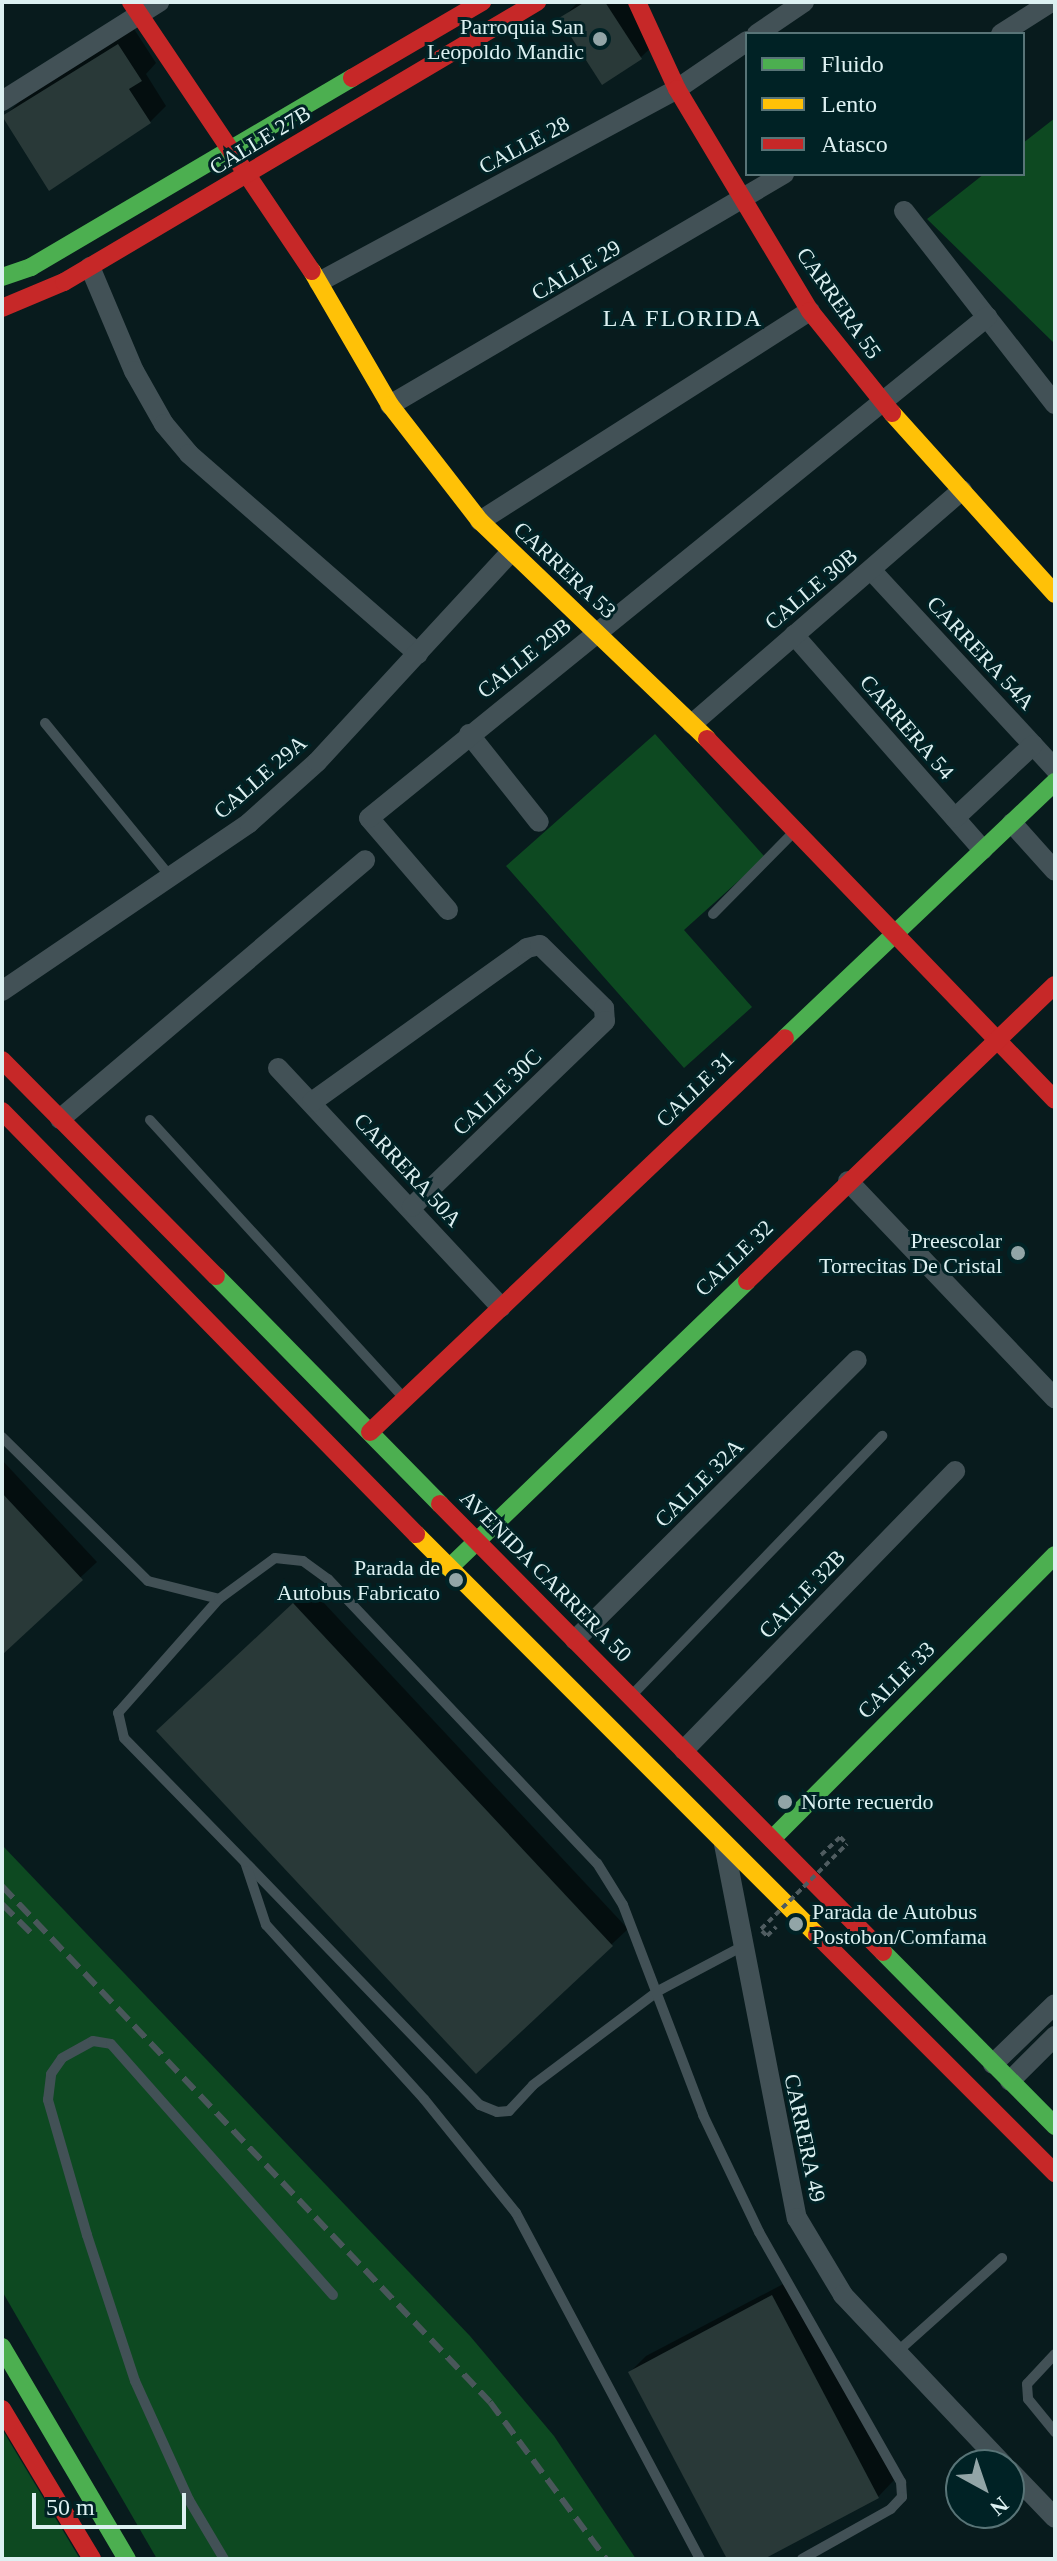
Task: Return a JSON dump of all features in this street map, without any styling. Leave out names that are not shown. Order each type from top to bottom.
[{"type":"main road","name":"CALLE 27B","points":[[2,277],[31,267],[482,2]]},
{"type":"main road","name":"CALLE 27B","points":[[2,308],[27,301],[90,267],[537,2]]},
{"type":"main road","name":"CARRERA 55","points":[[637,2],[677,89],[810,311],[883,403],[1055,594]]},
{"type":"main road","name":"CARRERA 53","points":[[135,8],[245,177],[319,282],[390,405],[480,521],[509,554],[595,630],[692,724],[1055,1100]]},
{"type":"main road","name":"CALLE 31","points":[[370,1432],[1055,782]]},
{"type":"main road","name":"CALLE 32","points":[[449,1568],[995,1039],[1055,985]]},
{"type":"main road","name":"AVENIDA CARRERA 50","points":[[2,1060],[1055,2126]]},
{"type":"main road","points":[[2,1111],[449,1568],[1055,2173]]},
{"type":"main road","name":"CALLE 33","points":[[772,1839],[1055,1555]]},
{"type":"main road","points":[[2,2347],[127,2559]]},
{"type":"main road","points":[[2,2409],[92,2559]]},
{"type":"street","points":[[2,101],[135,8],[159,2]]},
{"type":"street","points":[[760,32],[804,2]]},
{"type":"street","points":[[1004,32],[1051,2]]},
{"type":"street","name":"CALLE 28","points":[[319,282],[677,89],[745,42]]},
{"type":"street","name":"CALLE 29","points":[[390,405],[781,176]]},
{"type":"street","points":[[904,211],[957,284],[1055,404]]},
{"type":"street","points":[[90,267],[134,371],[164,424],[189,454],[418,654]]},
{"type":"street","points":[[480,521],[810,311]]},
{"type":"street","name":"CALLE 29B","points":[[448,910],[369,818],[595,630],[987,317]]},
{"type":"street","name":"CALLE 30B","points":[[692,724],[962,490]]},
{"type":"street","name":"CALLE 29A","points":[[2,991],[249,823],[317,762],[509,554]]},
{"type":"street","name":"CARRERA 54A","points":[[871,570],[1055,769]]},
{"type":"street","name":"CARRERA 54","points":[[794,635],[983,850]]},
{"type":"street","points":[[469,734],[539,822]]},
{"type":"street","points":[[955,818],[1033,745]]},
{"type":"street","points":[[1012,823],[1055,871]]},
{"type":"street","points":[[60,1119],[365,860]]},
{"type":"street","name":"CALLE 30C","points":[[312,1102],[527,948],[540,945],[604,1008],[605,1021],[412,1207]]},
{"type":"street","name":"CARRERA 50A","points":[[278,1068],[412,1207],[501,1307]]},
{"type":"street","points":[[848,1181],[1055,1398]]},
{"type":"street","name":"CALLE 32A","points":[[575,1640],[857,1360]]},
{"type":"street","name":"CALLE 32B","points":[[684,1750],[955,1471]]},
{"type":"street","name":"CARRERA 49","points":[[724,1844],[797,2218],[826,2273],[989,2449]]},
{"type":"street","points":[[993,2064],[1055,2004]]},
{"type":"street","points":[[1010,2081],[1055,2036]]},
{"type":"street","points":[[1025,2487],[1055,2518]]},
{"type":"lane","points":[[45,723],[169,875]]},
{"type":"lane","points":[[713,914],[794,832]]},
{"type":"lane","points":[[150,1120],[405,1398]]},
{"type":"lane","points":[[631,1696],[882,1436]]},
{"type":"lane","points":[[2,1437],[148,1581],[219,1599]]},
{"type":"lane","points":[[743,1946],[658,1991],[533,2085],[509,2111],[497,2112],[480,2105],[124,1738],[118,1713],[219,1599],[275,1558],[303,1561],[328,1579],[597,1863],[623,1905],[658,1991],[703,2115],[759,2232],[901,2482],[902,2497],[891,2509],[802,2559]]},
{"type":"lane","points":[[245,1862],[266,1925],[424,2099],[516,2213],[700,2559]]},
{"type":"lane","points":[[224,2559],[189,2500],[135,2381],[87,2235],[48,2100],[51,2074],[62,2058],[93,2041],[111,2044],[333,2295]]},
{"type":"lane","points":[[897,2352],[1002,2258]]},
{"type":"lane","points":[[1055,2354],[1027,2384],[1028,2399],[1055,2432]]},
{"type":"path","points":[[781,1923],[767,1936],[761,1929],[847,1844],[840,1837],[821,1855]]},
{"type":"green space","points":[[1055,118],[1055,344],[927,219],[981,176],[1025,176],[1025,141]]},
{"type":"green space","points":[[655,734],[765,857],[684,930],[752,1007],[684,1068],[506,866]]},
{"type":"green space","points":[[2,1845],[470,2336],[554,2436],[636,2559],[157,2559],[2,2291]]},
{"type":"green space","points":[[2,2429],[80,2559],[2,2559]]},
{"type":"building","name":"Parroquia San Leopoldo Mandic","points":[[585,2],[605,2],[642,59],[602,85],[559,18]]},
{"type":"building","points":[[118,44],[142,81],[129,89],[151,123],[49,191],[2,116]]},
{"type":"building","points":[[2,1493],[83,1580],[2,1655]]},
{"type":"building","points":[[293,1603],[613,1946],[476,2074],[156,1731]]},
{"type":"building","points":[[772,2295],[879,2498],[764,2559],[727,2559],[628,2372]]},
{"type":"railway","points":[[2,1886],[490,2402],[606,2559]]},
{"type":"railway","points":[[2,1904],[33,1935]]},
{"type":"traffic: fast","points":[[2,277],[31,267],[352,78]]},
{"type":"traffic: fast","points":[[785,1038],[1055,782]]},
{"type":"traffic: fast","points":[[216,1276],[440,1504]]},
{"type":"traffic: fast","points":[[449,1568],[747,1281]]},
{"type":"traffic: fast","points":[[772,1839],[1055,1555]]},
{"type":"traffic: fast","points":[[883,1952],[1055,2126]]},
{"type":"traffic: fast","points":[[2,2347],[127,2559]]},
{"type":"traffic: slow","points":[[312,271],[390,405],[480,521],[707,739]]},
{"type":"traffic: slow","points":[[892,413],[1055,594]]},
{"type":"traffic: slow","points":[[416,1534],[817,1935]]},
{"type":"traffic: jam","points":[[131,2],[312,271]]},
{"type":"traffic: jam","points":[[352,78],[482,2]]},
{"type":"traffic: jam","points":[[2,308],[64,282],[537,2]]},
{"type":"traffic: jam","points":[[637,2],[677,89],[810,311],[892,413]]},
{"type":"traffic: jam","points":[[707,739],[1055,1100]]},
{"type":"traffic: jam","points":[[747,1281],[1055,985]]},
{"type":"traffic: jam","points":[[370,1432],[785,1038]]},
{"type":"traffic: jam","points":[[2,1060],[216,1276]]},
{"type":"traffic: jam","points":[[2,1111],[416,1534]]},
{"type":"traffic: jam","points":[[440,1504],[883,1952]]},
{"type":"traffic: jam","points":[[817,1935],[1055,2173]]},
{"type":"traffic: jam","points":[[2,2409],[92,2559]]},
{"type":"place","name":"Parroquia San Leopoldo Mandic","points":[[600,39]]},
{"type":"place","name":"Preescolar Torrecitas De Cristal","points":[[1018,1253]]},
{"type":"place","name":"Parada de Autobus Fabricato","points":[[456,1580]]},
{"type":"place","name":"Norte recuerdo","points":[[785,1802]]},
{"type":"place","name":"Parada de Autobus Postobon/Comfama","points":[[796,1924]]},
{"type":"district","name":"LA FLORIDA","points":[[683,319]]}]
